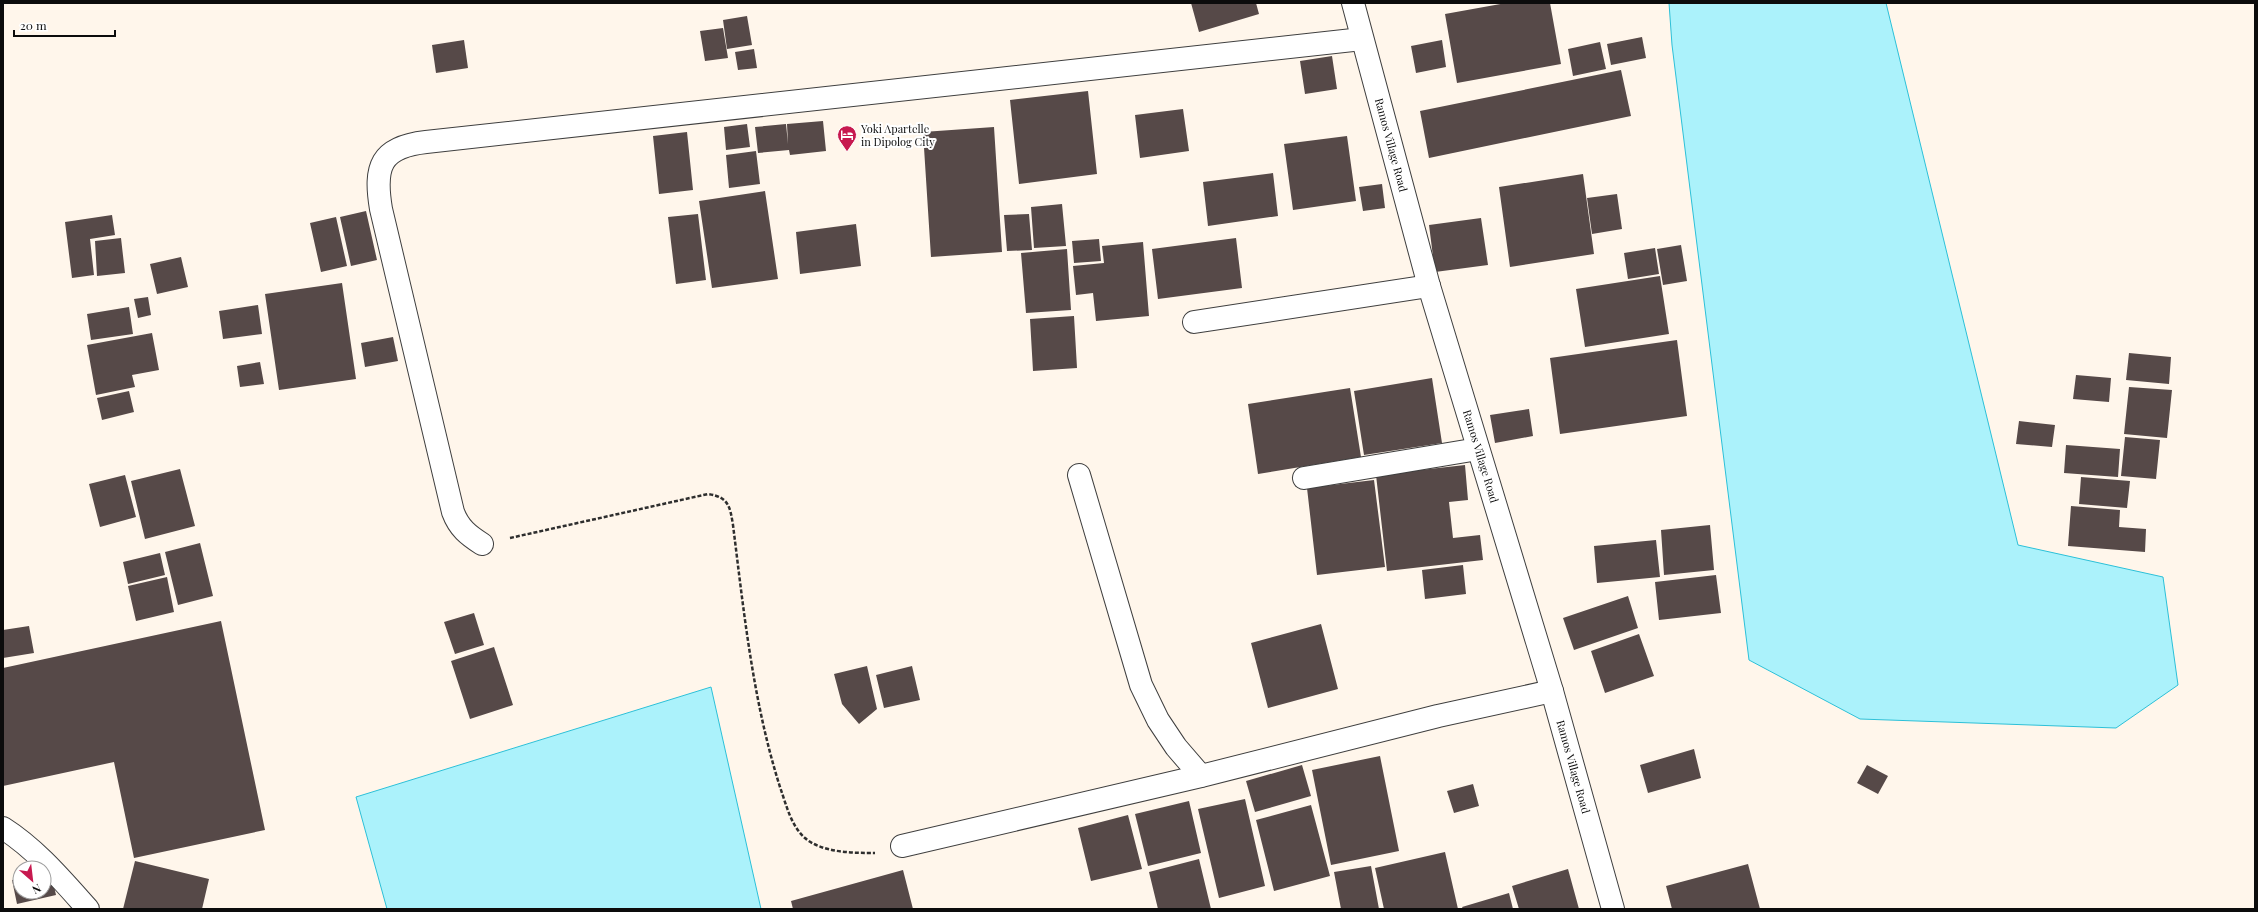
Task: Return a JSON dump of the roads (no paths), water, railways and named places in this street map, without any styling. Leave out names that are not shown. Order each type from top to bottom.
[{"type":"street","name":"Ramos Village Road","points":[[1353,3],[1429,286],[1552,691],[1613,909]]},
{"type":"street","points":[[482,544],[467,535],[458,525],[453,512],[381,209],[378,190],[378,173],[384,160],[394,150],[407,144],[1362,39]]},
{"type":"street","points":[[1194,322],[1429,286]]},
{"type":"street","points":[[1304,478],[1478,449]]},
{"type":"street","points":[[1079,475],[1128,646],[1141,685],[1158,720],[1176,747],[1201,776]]},
{"type":"street","points":[[902,846],[1201,776],[1438,716],[1552,691]]},
{"type":"street","points":[[3,828],[24,843],[55,872],[88,909]]},
{"type":"water","points":[[1669,3],[1886,3],[2018,545],[2163,577],[2178,685],[2116,728],[1860,719],[1749,660],[1672,45]]},
{"type":"water","points":[[711,687],[761,909],[387,909],[356,797]]},
{"type":"place","name":"Yoki Apartelle in Dipolog City","points":[[847,152]]}]
